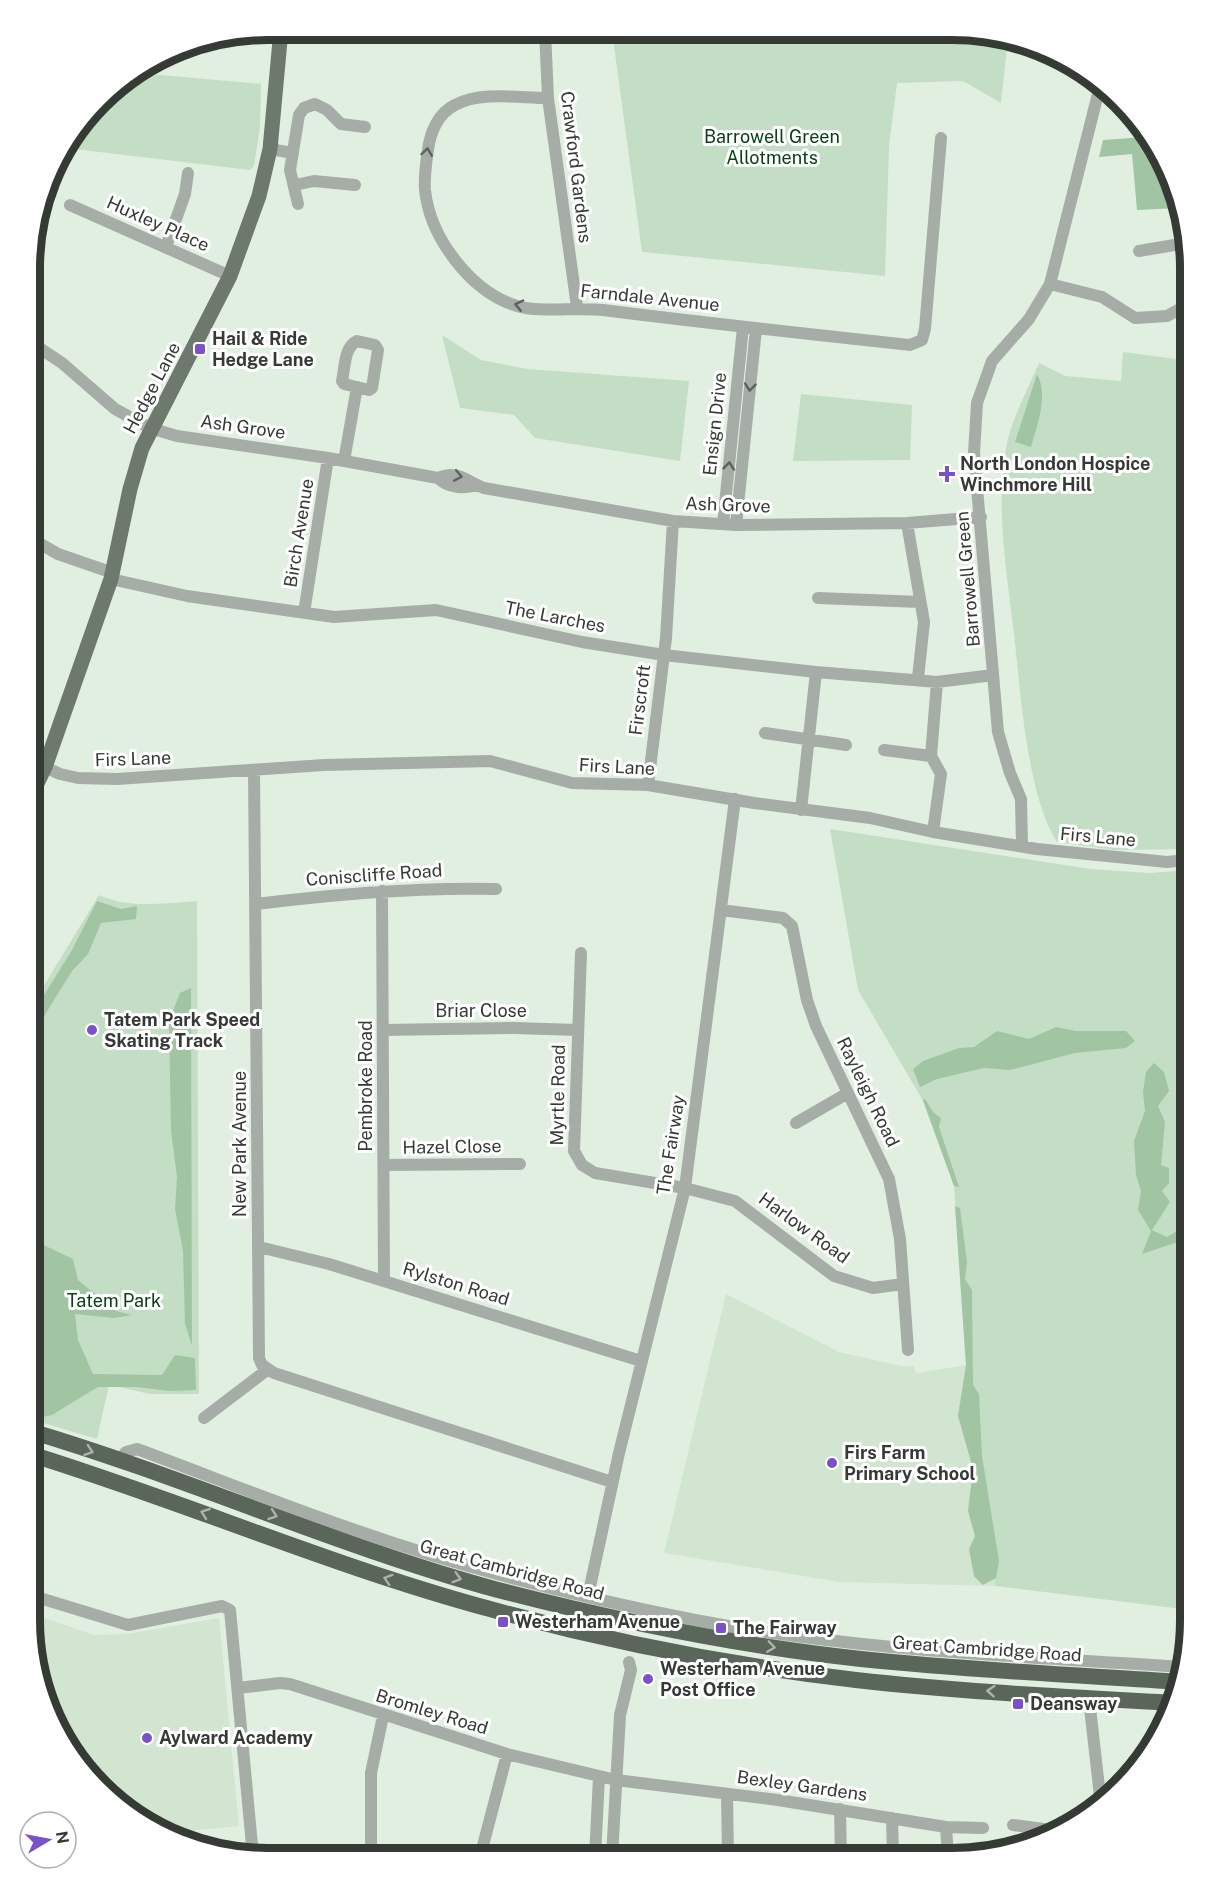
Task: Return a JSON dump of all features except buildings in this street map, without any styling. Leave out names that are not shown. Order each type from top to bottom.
[{"type":"highway","name":"Great Cambridge Road","points":[[40,1434],[392,1557],[562,1606],[686,1633],[766,1647],[858,1659],[984,1663],[1172,1681]]},
{"type":"highway","points":[[40,1457],[442,1596],[634,1644],[764,1668],[844,1678],[1089,1699],[1165,1703]]},
{"type":"main road","name":"Hedge Lane","points":[[40,777],[112,576],[130,489],[150,428],[202,334],[230,276],[259,196],[270,149],[280,40]]},
{"type":"street","name":"Crawford Gardens","points":[[545,40],[548,98],[577,307]]},
{"type":"street","name":"Barrowell Green","points":[[1022,846],[1022,809],[998,732],[974,453],[974,425],[983,384],[992,361],[1029,319],[1050,284],[1098,93]]},
{"type":"street","name":"Farndale Avenue","points":[[548,98],[472,97],[452,106],[438,120],[429,139],[425,190],[430,214],[445,242],[474,282],[488,293],[519,307],[577,307],[910,345],[922,340],[925,329],[941,138]]},
{"type":"street","points":[[298,204],[290,170],[299,115],[304,108],[315,104],[327,110],[340,124],[365,127]]},
{"type":"street","points":[[270,149],[292,153]]},
{"type":"street","points":[[166,247],[185,194],[188,173]]},
{"type":"street","points":[[295,185],[314,181],[355,185]]},
{"type":"street","name":"Huxley Place","points":[[70,205],[230,276]]},
{"type":"street","points":[[1139,251],[1179,244]]},
{"type":"street","points":[[1050,284],[1102,297],[1135,318],[1167,316],[1180,309]]},
{"type":"street","name":"Ensign Drive","points":[[730,525],[750,328]]},
{"type":"street","name":"Ash Grove","points":[[40,349],[70,370],[116,409],[150,428],[177,436],[328,458],[438,478],[443,484],[466,488],[477,485],[673,521],[730,525],[907,523],[981,517]]},
{"type":"street","points":[[344,461],[357,387]]},
{"type":"street","name":"Birch Avenue","points":[[304,613],[328,458]]},
{"type":"street","name":"Firscroft","points":[[648,785],[664,655],[673,521]]},
{"type":"street","points":[[907,523],[924,622],[918,678]]},
{"type":"street","name":"The Larches","points":[[40,544],[58,554],[112,576],[187,596],[304,613],[334,617],[436,610],[582,642],[664,655],[816,672],[918,678],[937,682],[993,675]]},
{"type":"street","points":[[818,598],[920,602]]},
{"type":"street","points":[[801,810],[811,740],[816,672]]},
{"type":"street","points":[[933,832],[941,774],[931,756],[937,682]]},
{"type":"street","points":[[765,733],[846,745]]},
{"type":"street","points":[[884,750],[931,756]]},
{"type":"street","name":"Firs Lane","points":[[45,767],[60,774],[78,778],[117,779],[254,770],[490,761],[572,783],[648,785],[801,810],[870,818],[933,832],[1022,846],[1167,862],[1180,861]]},
{"type":"street","name":"New Park Avenue","points":[[254,770],[259,1358],[267,1370]]},
{"type":"street","name":"The Fairway","points":[[588,1596],[612,1482],[685,1188],[735,799]]},
{"type":"street","name":"Coniscliffe Road","points":[[256,904],[382,891],[444,888],[496,889]]},
{"type":"street","name":"Pembroke Road","points":[[382,891],[384,1281]]},
{"type":"street","name":"Rayleigh Road","points":[[721,910],[783,918],[792,926],[807,1000],[826,1050],[889,1179],[896,1214],[908,1350]]},
{"type":"street","name":"Myrtle Road","points":[[581,953],[574,1151],[582,1165],[595,1173],[685,1188]]},
{"type":"street","name":"Briar Close","points":[[384,1030],[514,1028],[578,1030]]},
{"type":"street","points":[[796,1123],[848,1093]]},
{"type":"street","name":"Hazel Close","points":[[384,1166],[520,1164]]},
{"type":"street","name":"Harlow Road","points":[[685,1188],[735,1201],[834,1276],[873,1288],[903,1284]]},
{"type":"street","name":"Rylston Road","points":[[259,1247],[329,1264],[641,1361]]},
{"type":"street","points":[[204,1418],[267,1370],[612,1482]]},
{"type":"street","points":[[119,1461],[126,1452],[137,1449],[378,1538],[588,1596],[697,1620],[984,1663],[1175,1667]]},
{"type":"street","points":[[40,1598],[128,1625],[222,1606],[232,1614],[252,1847]]},
{"type":"street","points":[[612,1848],[623,1696],[621,1682],[634,1644]]},
{"type":"street","name":"Bromley Road","points":[[238,1688],[290,1684],[383,1716],[507,1754],[616,1780]]},
{"type":"street","points":[[1089,1699],[1100,1793]]},
{"type":"street","points":[[371,1848],[371,1773],[383,1716]]},
{"type":"street","points":[[482,1848],[507,1754]]},
{"type":"street","points":[[595,1848],[599,1777]]},
{"type":"street","name":"Bexley Gardens","points":[[616,1780],[840,1809],[946,1827],[983,1828]]},
{"type":"street","points":[[727,1794],[728,1848]]},
{"type":"street","points":[[840,1809],[841,1848]]},
{"type":"street","points":[[892,1818],[893,1848]]},
{"type":"street","points":[[1013,1825],[1042,1829]]},
{"type":"street","points":[[946,1827],[947,1848]]},
{"type":"shaded area","name":"Firs Farm Primary School","points":[[726,1294],[839,1352],[901,1366],[914,1366],[916,1373],[966,1365],[995,1586],[839,1582],[664,1553]]},
{"type":"shaded area","name":"Aylward Academy","points":[[40,1616],[94,1635],[127,1634],[219,1618],[239,1826],[184,1831],[154,1817],[107,1781],[71,1734],[58,1707],[48,1679],[42,1649]]},
{"type":"green space","name":"Barrowell Green Allotments","points":[[613,40],[952,40],[982,42],[1007,47],[1001,103],[963,81],[897,83],[889,146],[885,276],[642,252]]},
{"type":"green space","points":[[149,74],[261,84],[260,127],[254,166],[250,170],[74,149],[107,107]]},
{"type":"green space","points":[[1139,137],[1157,168],[1173,208],[1137,210],[1132,154],[1099,157],[1103,140]]},
{"type":"green space","points":[[442,335],[481,360],[528,369],[689,381],[680,461],[535,438],[514,415],[460,408]]},
{"type":"green space","points":[[1123,352],[1180,360],[1180,849],[1115,850],[1057,842],[1039,800],[1023,719],[1003,543],[1003,467],[1007,443],[1017,413],[1039,363],[1065,376],[1121,381]]},
{"type":"green space","points":[[1037,374],[1042,391],[1042,401],[1031,447],[1015,442]]},
{"type":"green space","points":[[801,394],[912,405],[910,460],[793,461]]},
{"type":"green space","points":[[830,829],[1090,869],[1149,873],[1180,871],[1180,1609],[995,1586],[966,1365],[954,1186],[922,1099],[858,990]]},
{"type":"green space","name":"Tatem Park","points":[[99,895],[135,904],[197,901],[199,1394],[150,1394],[109,1385],[97,1439],[40,1422],[40,992]]},
{"type":"green space","points":[[97,901],[121,909],[137,906],[136,919],[101,923],[88,954],[72,971],[40,1026],[40,1002],[72,950]]},
{"type":"green space","points":[[191,988],[192,1346],[185,1324],[183,1251],[175,1209],[177,1177],[171,1131],[169,1021],[180,993]]},
{"type":"green space","points":[[1056,1027],[1076,1031],[1126,1031],[1135,1041],[1126,1048],[1075,1053],[1010,1070],[984,1068],[937,1079],[920,1087],[913,1069],[923,1061],[959,1048],[974,1047],[997,1031],[1029,1039]]},
{"type":"green space","points":[[1154,1063],[1164,1072],[1169,1091],[1158,1106],[1165,1122],[1161,1165],[1169,1168],[1169,1183],[1162,1191],[1170,1202],[1152,1230],[1167,1237],[1180,1229],[1180,1245],[1175,1243],[1142,1254],[1151,1231],[1138,1210],[1141,1191],[1136,1175],[1134,1141],[1145,1111],[1143,1092],[1146,1072]]},
{"type":"green space","points":[[925,1099],[933,1112],[941,1118],[939,1127],[959,1187],[954,1186],[923,1100]]},
{"type":"green space","points":[[955,1206],[960,1208],[967,1262],[965,1279],[972,1290],[973,1385],[979,1394],[982,1456],[999,1561],[996,1578],[983,1585],[974,1576],[969,1549],[975,1536],[968,1511],[973,1469],[958,1416],[966,1365]]},
{"type":"green space","points":[[40,1243],[73,1259],[78,1280],[116,1311],[132,1315],[114,1318],[75,1314],[78,1340],[93,1374],[162,1375],[175,1355],[195,1358],[196,1390],[169,1391],[136,1387],[98,1387],[52,1415],[40,1418]]},
{"type":"place","name":"Hail & Ride Hedge Lane","points":[[200,349]]},
{"type":"place","name":"North London Hospice Winchmore Hill","points":[[947,474]]},
{"type":"place","name":"Tatem Park Speed Skating Track","points":[[92,1030]]},
{"type":"place","name":"Firs Farm Primary School","points":[[832,1463]]},
{"type":"place","name":"Westerham Avenue","points":[[503,1622]]},
{"type":"place","name":"The Fairway","points":[[721,1628]]},
{"type":"place","name":"Westerham Avenue Post Office","points":[[648,1679]]},
{"type":"place","name":"Deansway","points":[[1018,1704]]},
{"type":"place","name":"Aylward Academy","points":[[147,1738]]}]
